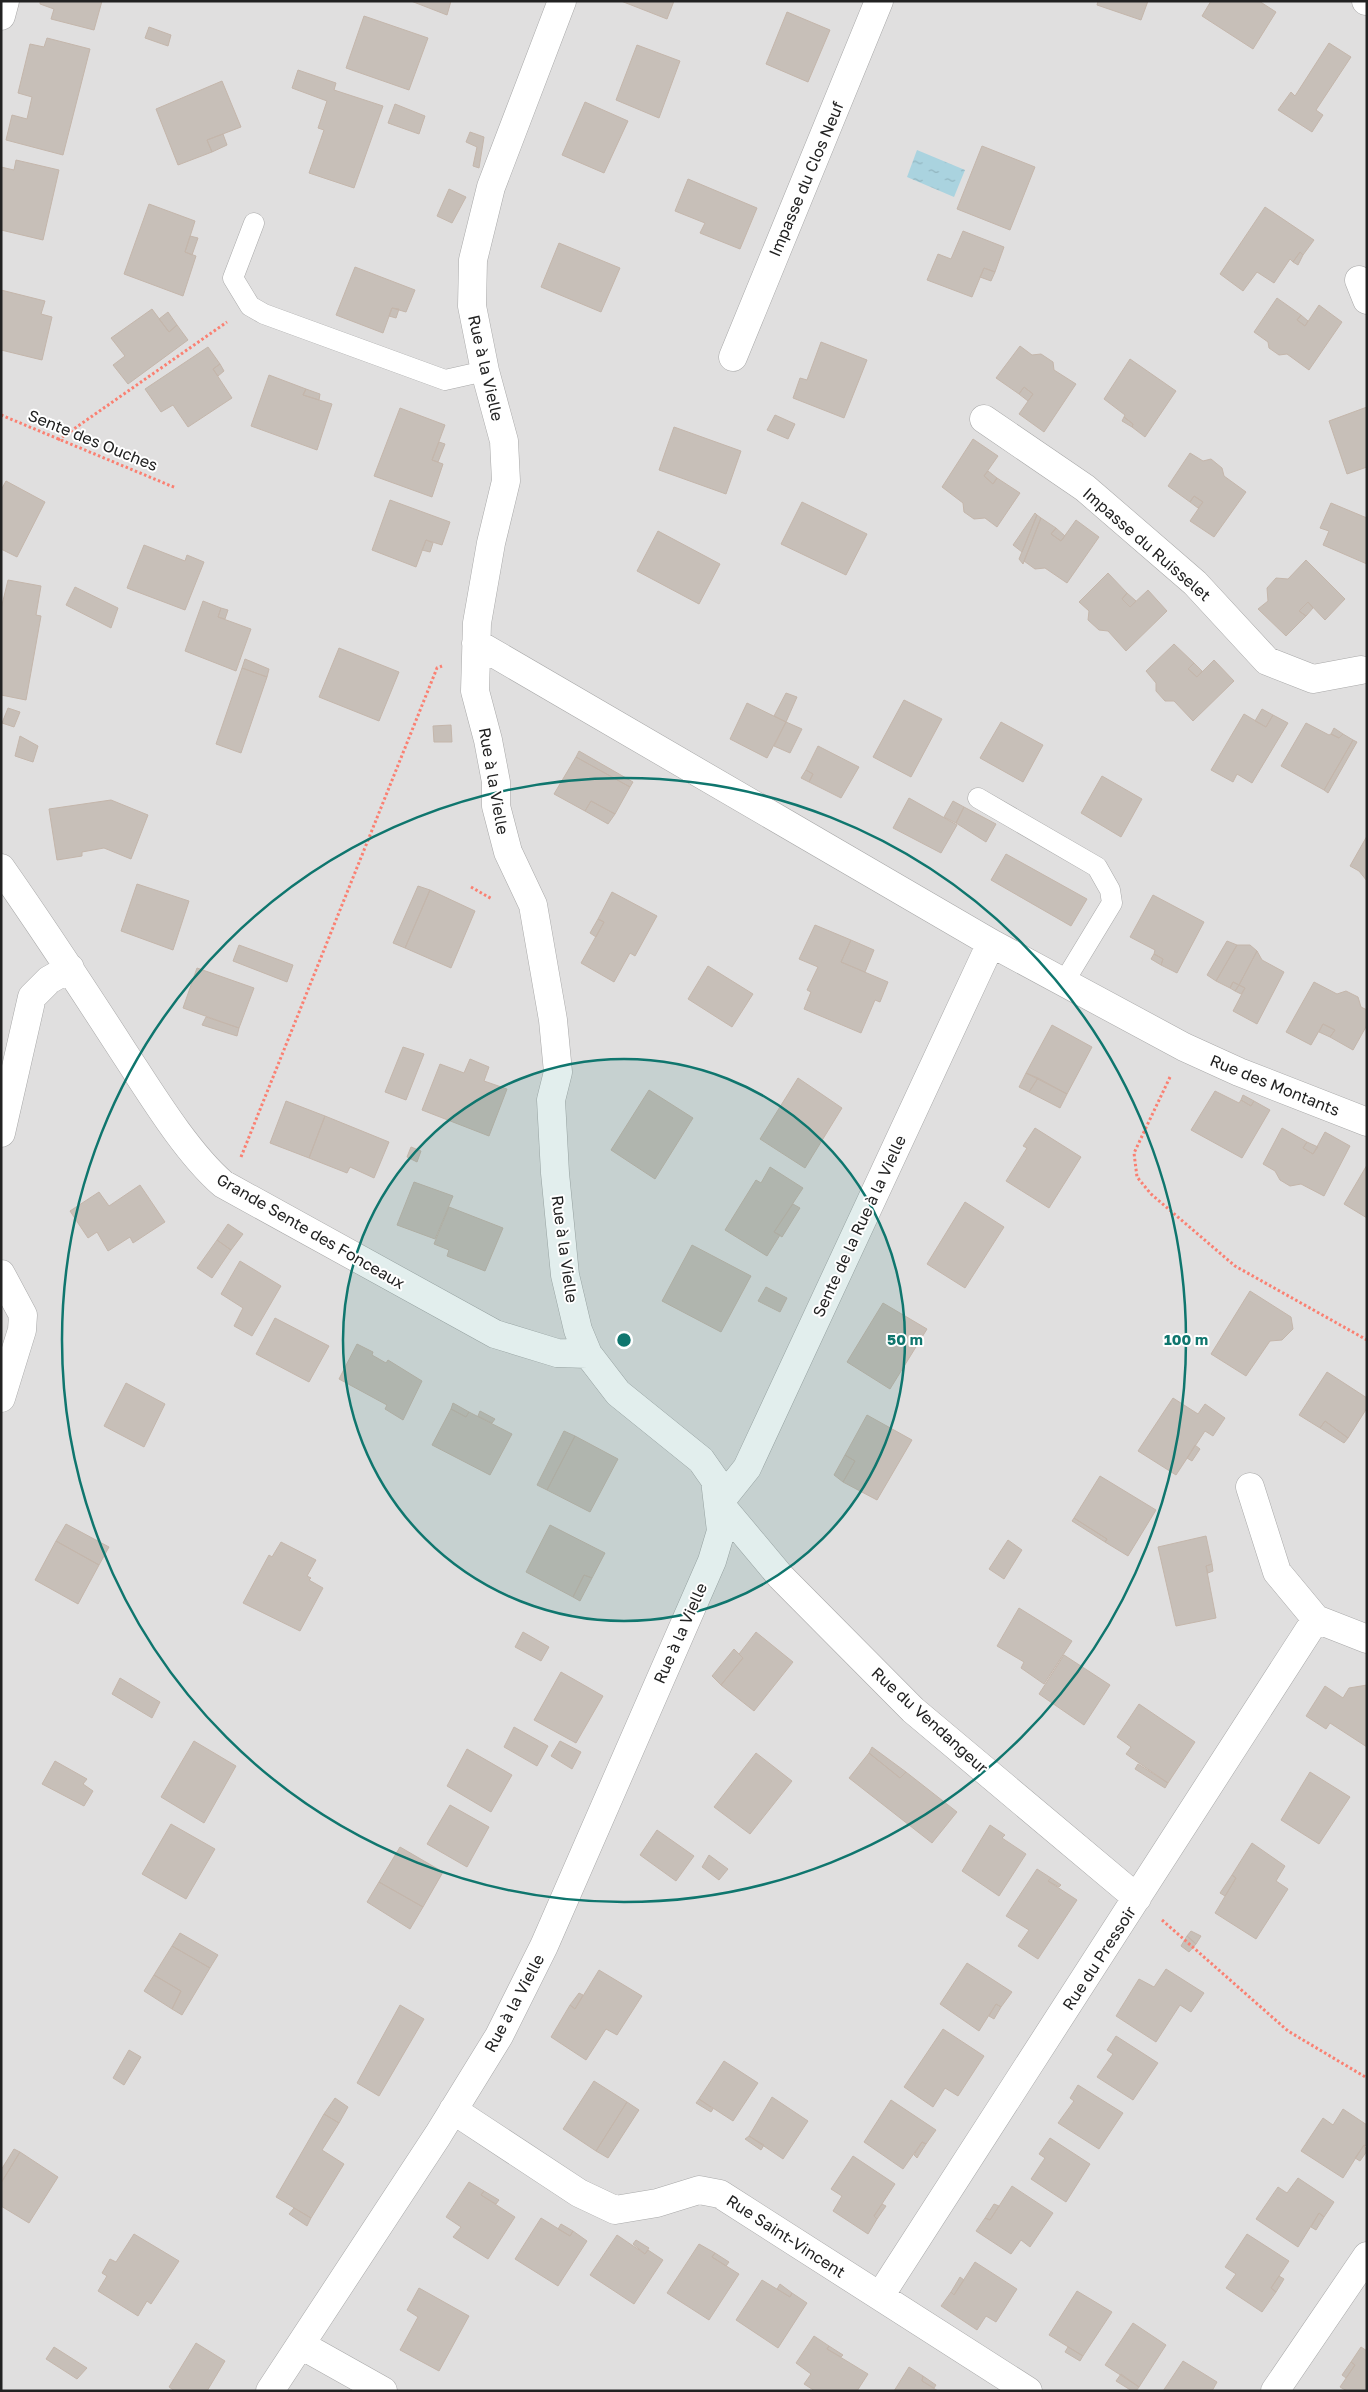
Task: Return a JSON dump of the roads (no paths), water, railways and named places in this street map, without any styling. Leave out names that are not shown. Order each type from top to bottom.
[{"type":"street","points":[[1,16],[5,1]]},
{"type":"street","name":"Rue à la Vielle","points":[[270,2391],[499,2036],[544,1946],[712,1561],[721,1531],[715,1480],[701,1460],[618,1393],[588,1354],[578,1330],[563,1257],[551,1100],[558,1072],[553,1020],[534,905],[508,852],[496,806],[496,782],[476,691],[476,643],[491,543],[506,481],[504,441],[485,371],[472,306],[473,260],[491,187],[562,1]]},
{"type":"street","name":"Impasse du Clos Neuf","points":[[733,356],[879,1]]},
{"type":"street","name":"Impasse du Ruisselet","points":[[984,419],[1100,501],[1195,582],[1267,661],[1313,679],[1365,669]]},
{"type":"street","name":"Rue des Montants","points":[[476,643],[991,943],[1184,1046],[1239,1072],[1367,1122]]},
{"type":"street","name":"Grande Sente des Fonceaux","points":[[1,868],[70,968],[150,1093],[199,1159],[223,1184],[495,1334],[557,1353],[588,1354]]},
{"type":"street","name":"Sente de la Rue à la Vielle","points":[[719,1503],[747,1468],[991,943]]},
{"type":"street","points":[[1,1133],[32,997],[49,980],[70,968]]},
{"type":"street","points":[[1,1274],[22,1315],[22,1330],[1,1398]]},
{"type":"street","points":[[1250,1487],[1278,1572],[1316,1619],[1367,1639]]},
{"type":"street","name":"Rue du Vendangeur","points":[[719,1503],[781,1577],[913,1710],[1138,1898]]},
{"type":"street","name":"Rue du Pressoir","points":[[880,2296],[1316,1619]]},
{"type":"street","name":"Rue Saint-Vincent","points":[[453,2110],[579,2193],[615,2210],[657,2203],[699,2190],[720,2194],[1028,2391]]},
{"type":"street","points":[[1275,2391],[1367,2256]]},
{"type":"street","points":[[301,2345],[383,2391]]},
{"type":"lane","points":[[254,223],[234,278],[250,306],[264,314],[446,380],[485,371]]},
{"type":"lane","points":[[978,798],[1097,867],[1110,890],[1112,903],[1064,982]]},
{"type":"water","points":[[917,150],[965,170],[954,197],[907,177]]}]
